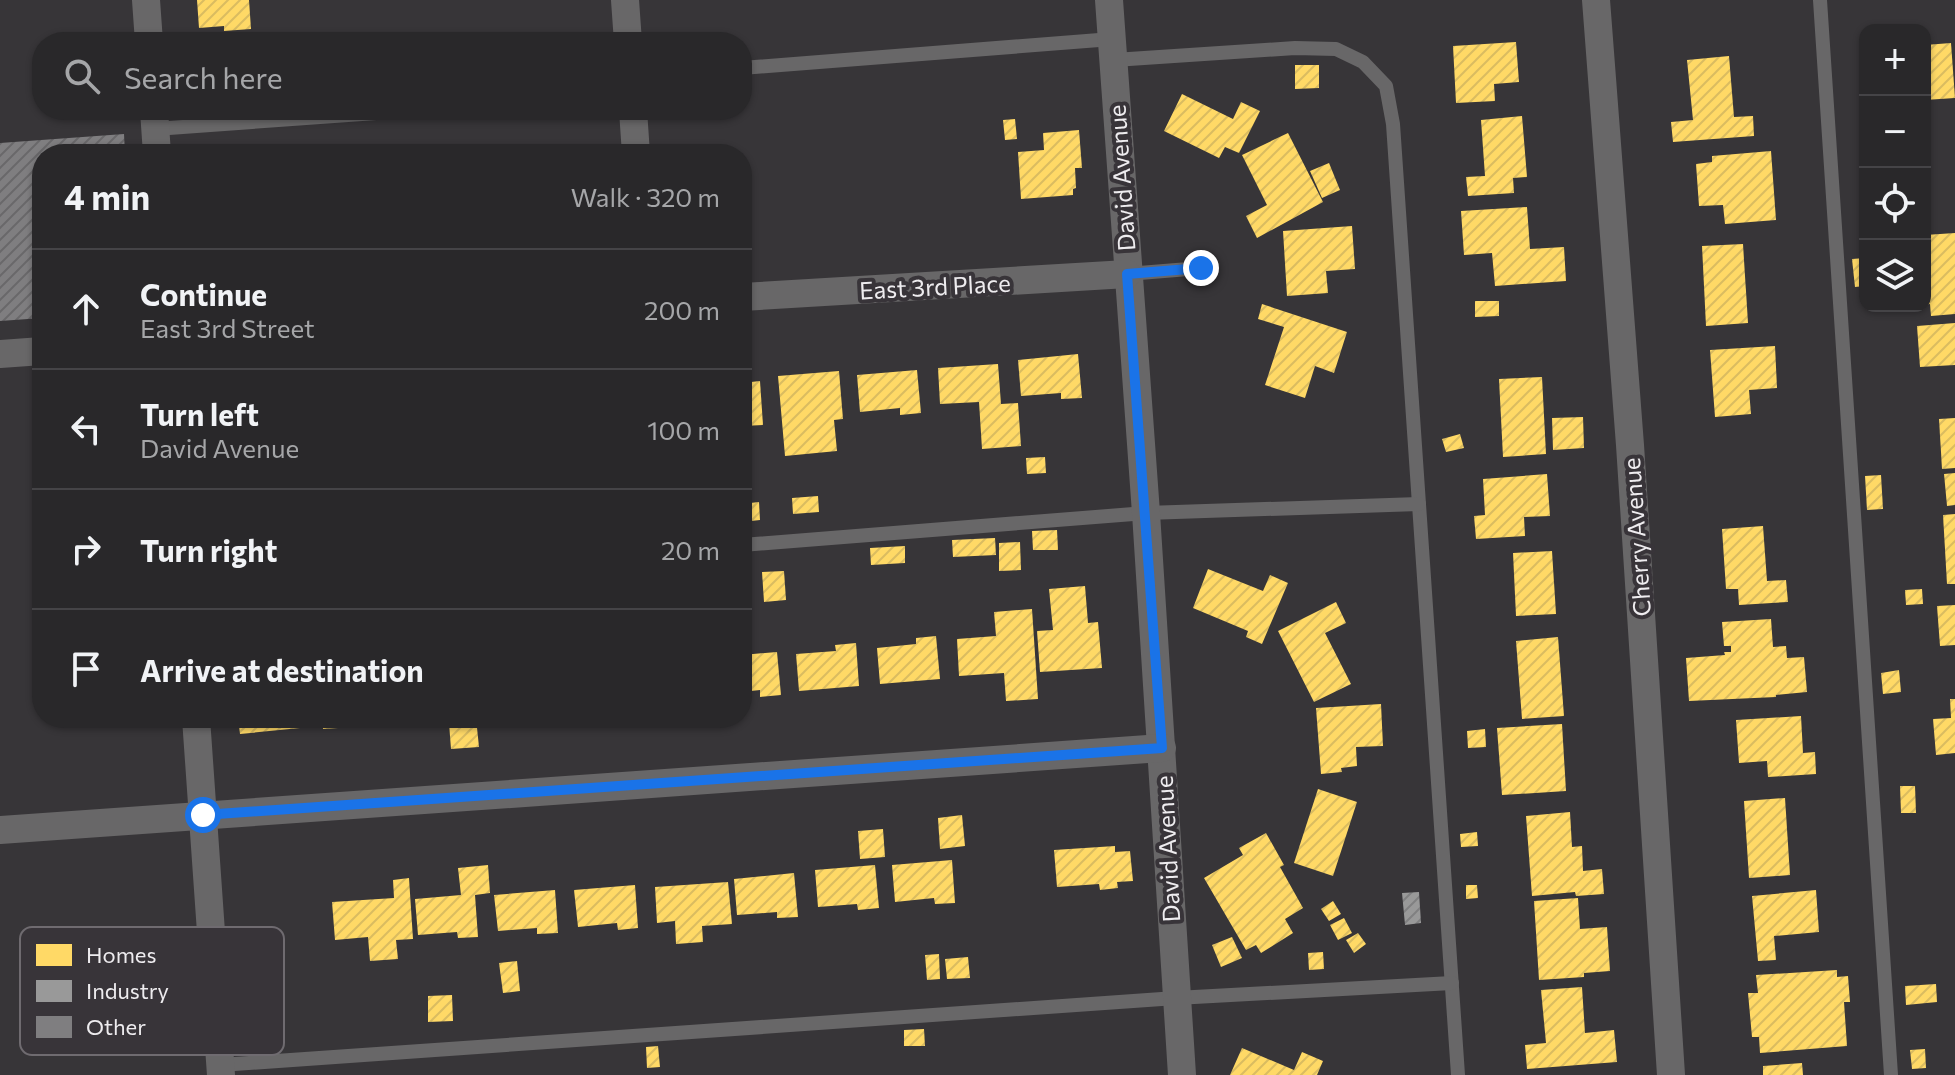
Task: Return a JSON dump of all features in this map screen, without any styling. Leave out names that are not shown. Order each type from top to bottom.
[{"type":"street","points":[[146,0],[148,32]]},
{"type":"street","points":[[625,0],[627,32]]},
{"type":"street","name":"David Avenue","points":[[1109,0],[1182,1075]]},
{"type":"street","name":"Cherry Avenue","points":[[1596,0],[1630,445],[1671,1075]]},
{"type":"street","points":[[634,120],[635,144]]},
{"type":"street","name":"East 3rd Place","points":[[752,296],[1127,274]]},
{"type":"street","points":[[0,354],[32,352]]},
{"type":"street","points":[[197,728],[210,927]]},
{"type":"street","points":[[0,830],[1162,748]]},
{"type":"lane","points":[[1820,0],[1891,1075]]},
{"type":"lane","points":[[752,68],[1113,50],[1336,49],[1363,62],[1386,86],[1393,124],[1458,1075]]},
{"type":"lane","points":[[156,131],[293,120]]},
{"type":"lane","points":[[1127,274],[1201,268]]},
{"type":"lane","points":[[752,544],[1146,513],[1419,504]]},
{"type":"lane","points":[[220,1070],[1176,998],[1452,983]]},
{"type":"building: Homes","points":[[197,0],[249,0],[251,29],[224,31],[224,26],[199,28]]},
{"type":"building: Homes","points":[[1516,42],[1519,82],[1494,84],[1495,101],[1456,103],[1453,46]]},
{"type":"building: Homes","points":[[1951,43],[1955,98],[1931,100],[1931,45]]},
{"type":"building: Homes","points":[[1729,56],[1734,117],[1753,116],[1754,136],[1673,142],[1671,122],[1693,120],[1687,60]]},
{"type":"building: Homes","points":[[1295,65],[1319,65],[1319,88],[1295,89]]},
{"type":"building: Homes","points":[[1182,94],[1233,119],[1241,102],[1260,111],[1239,153],[1225,147],[1219,158],[1164,131]]},
{"type":"building: Homes","points":[[1522,116],[1527,177],[1513,178],[1514,193],[1468,196],[1466,177],[1485,176],[1481,120]]},
{"type":"building: Homes","points":[[1015,119],[1017,139],[1005,140],[1003,120]]},
{"type":"building: Homes","points":[[1079,130],[1082,168],[1075,168],[1076,188],[1073,195],[1021,199],[1018,152],[1044,150],[1043,133]]},
{"type":"building: Homes","points":[[1288,133],[1323,202],[1257,238],[1246,216],[1267,205],[1242,155]]},
{"type":"building: Homes","points":[[1771,151],[1776,220],[1725,224],[1723,205],[1699,206],[1696,164],[1712,162],[1712,156]]},
{"type":"building: Homes","points":[[1329,163],[1340,190],[1322,198],[1310,171]]},
{"type":"building: Homes","points":[[1527,207],[1530,249],[1564,247],[1566,281],[1495,286],[1492,253],[1464,255],[1461,211]]},
{"type":"building: Homes","points":[[1352,226],[1355,269],[1326,271],[1328,293],[1287,296],[1283,231]]},
{"type":"building: Homes","points":[[1955,233],[1955,314],[1931,316],[1931,235]]},
{"type":"building: Homes","points":[[1743,244],[1748,323],[1706,326],[1702,246]]},
{"type":"building: Homes","points":[[1859,258],[1859,287],[1855,287],[1852,259]]},
{"type":"building: Homes","points":[[1475,301],[1499,301],[1499,316],[1475,317]]},
{"type":"building: Homes","points":[[1262,304],[1347,332],[1334,373],[1315,366],[1305,398],[1265,385],[1284,327],[1258,319]]},
{"type":"building: Homes","points":[[1955,323],[1955,365],[1920,367],[1917,326]]},
{"type":"building: Homes","points":[[1775,346],[1777,388],[1749,390],[1751,414],[1715,417],[1710,350]]},
{"type":"building: Homes","points":[[1078,354],[1082,398],[1061,399],[1061,393],[1021,396],[1018,360]]},
{"type":"building: Homes","points":[[998,364],[1001,404],[1018,403],[1021,446],[982,449],[979,402],[940,404],[938,368]]},
{"type":"building: Homes","points":[[917,370],[921,413],[900,415],[900,408],[860,412],[857,375]]},
{"type":"building: Homes","points":[[839,371],[843,419],[834,420],[837,451],[785,456],[778,376]]},
{"type":"building: Homes","points":[[1542,377],[1546,454],[1503,457],[1499,379]]},
{"type":"building: Homes","points":[[760,381],[763,425],[752,426],[752,382]]},
{"type":"building: Homes","points":[[1583,417],[1584,448],[1553,450],[1552,418]]},
{"type":"building: Homes","points":[[1955,418],[1955,468],[1942,469],[1939,419]]},
{"type":"building: Homes","points":[[1460,434],[1464,448],[1446,452],[1442,439]]},
{"type":"building: Homes","points":[[1045,457],[1046,473],[1027,474],[1026,458]]},
{"type":"building: Homes","points":[[1955,473],[1955,505],[1947,506],[1944,474]]},
{"type":"building: Homes","points":[[1547,474],[1550,516],[1524,517],[1525,536],[1476,539],[1474,516],[1485,515],[1483,479]]},
{"type":"building: Homes","points":[[1881,475],[1883,509],[1867,510],[1865,476]]},
{"type":"building: Homes","points":[[818,496],[819,512],[793,514],[792,498]]},
{"type":"building: Homes","points":[[759,502],[760,520],[752,521],[752,503]]},
{"type":"building: Homes","points":[[1955,514],[1955,584],[1947,584],[1943,515]]},
{"type":"building: Homes","points":[[1763,526],[1767,581],[1786,580],[1788,602],[1739,605],[1738,589],[1726,589],[1722,529]]},
{"type":"building: Homes","points":[[1057,530],[1058,550],[1033,550],[1032,531]]},
{"type":"building: Homes","points":[[995,538],[996,555],[953,557],[952,540]]},
{"type":"building: Homes","points":[[1020,542],[1021,570],[999,571],[999,543]]},
{"type":"building: Homes","points":[[905,546],[905,563],[871,565],[870,548]]},
{"type":"building: Homes","points":[[1552,551],[1556,614],[1516,616],[1513,553]]},
{"type":"building: Homes","points":[[1208,569],[1263,591],[1270,575],[1288,583],[1262,644],[1246,637],[1248,631],[1193,608]]},
{"type":"building: Homes","points":[[784,571],[786,600],[764,602],[762,572]]},
{"type":"building: Homes","points":[[1085,586],[1088,623],[1098,622],[1102,668],[1040,672],[1037,631],[1053,630],[1049,589]]},
{"type":"building: Homes","points":[[1922,589],[1923,604],[1906,605],[1905,590]]},
{"type":"building: Homes","points":[[1336,602],[1346,623],[1325,633],[1351,684],[1314,702],[1278,631]]},
{"type":"building: Homes","points":[[1955,605],[1955,645],[1940,646],[1937,606]]},
{"type":"building: Homes","points":[[1032,609],[1038,699],[1006,701],[1004,673],[959,676],[957,639],[996,636],[994,612]]},
{"type":"building: Homes","points":[[1771,619],[1773,647],[1786,646],[1787,658],[1804,657],[1807,692],[1776,697],[1689,701],[1686,658],[1731,652],[1731,646],[1724,646],[1722,622]]},
{"type":"building: Homes","points":[[936,636],[940,679],[880,684],[877,648],[916,644],[916,638]]},
{"type":"building: Homes","points":[[1558,637],[1564,716],[1522,719],[1516,641]]},
{"type":"building: Homes","points":[[856,643],[859,686],[799,691],[796,654],[836,651],[835,645]]},
{"type":"building: Homes","points":[[777,652],[781,695],[760,697],[760,690],[752,691],[752,654]]},
{"type":"building: Homes","points":[[1899,670],[1901,692],[1883,694],[1881,673]]},
{"type":"building: Homes","points":[[1950,699],[1955,699],[1955,753],[1936,755],[1933,719],[1951,718]]},
{"type":"building: Homes","points":[[1381,704],[1383,746],[1356,747],[1357,766],[1341,768],[1342,772],[1321,774],[1316,708]]},
{"type":"building: Homes","points":[[1801,716],[1803,753],[1815,752],[1816,774],[1768,777],[1767,761],[1739,763],[1736,720]]},
{"type":"building: Homes","points":[[1562,724],[1566,791],[1502,795],[1497,728]]},
{"type":"building: Homes","points":[[239,728],[300,728],[240,734]]},
{"type":"building: Homes","points":[[449,728],[477,728],[479,747],[451,749]]},
{"type":"building: Homes","points":[[1485,729],[1486,747],[1468,748],[1467,731]]},
{"type":"building: Homes","points":[[1900,786],[1915,786],[1916,813],[1901,813]]},
{"type":"building: Homes","points":[[1318,789],[1357,802],[1333,876],[1294,863]]},
{"type":"building: Homes","points":[[1785,798],[1790,875],[1749,878],[1744,801]]},
{"type":"building: Homes","points":[[1570,812],[1572,847],[1582,846],[1583,871],[1602,869],[1604,894],[1576,896],[1575,892],[1532,896],[1526,816]]},
{"type":"building: Homes","points":[[962,815],[965,846],[940,849],[938,818]]},
{"type":"building: Homes","points":[[883,829],[885,857],[860,859],[858,831]]},
{"type":"building: Homes","points":[[1477,832],[1478,846],[1461,847],[1460,834]]},
{"type":"building: Homes","points":[[1266,833],[1284,865],[1280,867],[1303,908],[1285,919],[1293,933],[1261,953],[1256,945],[1246,950],[1204,878],[1243,855],[1239,848]]},
{"type":"building: Homes","points":[[1115,846],[1115,852],[1130,851],[1133,881],[1117,882],[1118,888],[1100,890],[1099,884],[1057,887],[1054,850]]},
{"type":"building: Homes","points":[[952,860],[955,903],[935,904],[934,898],[895,902],[892,865]]},
{"type":"building: Homes","points":[[488,865],[490,893],[475,895],[478,937],[458,938],[457,932],[418,935],[415,899],[461,895],[458,868]]},
{"type":"building: Homes","points":[[875,865],[879,908],[858,910],[857,904],[818,907],[815,870]]},
{"type":"building: Homes","points":[[794,873],[798,917],[777,918],[777,912],[737,915],[734,879]]},
{"type":"building: Homes","points":[[409,878],[413,939],[396,940],[398,959],[370,961],[368,937],[335,940],[332,902],[394,898],[393,880]]},
{"type":"building: Homes","points":[[728,882],[732,924],[702,926],[703,942],[676,944],[675,921],[657,923],[655,887]]},
{"type":"building: Homes","points":[[635,885],[638,928],[618,930],[617,923],[578,927],[574,890]]},
{"type":"building: Homes","points":[[1466,885],[1477,885],[1478,898],[1466,899]]},
{"type":"building: Homes","points":[[555,890],[558,933],[537,934],[537,928],[498,931],[494,895]]},
{"type":"building: Homes","points":[[1816,890],[1819,932],[1774,936],[1776,960],[1758,961],[1752,896]]},
{"type":"building: Homes","points":[[1578,898],[1580,929],[1607,927],[1610,971],[1584,973],[1584,977],[1539,980],[1534,901]]},
{"type":"building: Homes","points":[[1333,901],[1341,914],[1329,921],[1321,909]]},
{"type":"building: Homes","points":[[1344,918],[1352,933],[1338,940],[1330,925]]},
{"type":"building: Homes","points":[[1358,933],[1366,944],[1354,953],[1346,940]]},
{"type":"building: Homes","points":[[1232,937],[1242,958],[1221,967],[1212,945]]},
{"type":"building: Homes","points":[[1323,952],[1324,969],[1309,970],[1308,953]]},
{"type":"building: Homes","points":[[939,954],[940,979],[927,980],[925,955]]},
{"type":"building: Homes","points":[[968,957],[970,978],[947,979],[945,959]]},
{"type":"building: Homes","points":[[517,961],[520,991],[503,993],[499,963]]},
{"type":"building: Homes","points":[[1837,970],[1837,977],[1848,976],[1850,1002],[1844,1002],[1847,1046],[1760,1053],[1759,1037],[1752,1037],[1748,993],[1758,993],[1756,975]]},
{"type":"building: Homes","points":[[1936,984],[1937,1002],[1906,1005],[1905,986]]},
{"type":"building: Homes","points":[[1582,987],[1585,1033],[1614,1030],[1617,1062],[1527,1069],[1525,1045],[1546,1043],[1541,990]]},
{"type":"building: Homes","points":[[452,995],[453,1021],[428,1022],[428,996]]},
{"type":"building: Homes","points":[[924,1029],[925,1046],[904,1046],[904,1030]]},
{"type":"building: Homes","points":[[658,1046],[660,1067],[647,1068],[646,1047]]},
{"type":"building: Homes","points":[[1242,1048],[1294,1070],[1302,1052],[1323,1061],[1317,1075],[1230,1075]]},
{"type":"building: Homes","points":[[1925,1049],[1926,1068],[1912,1069],[1910,1050]]},
{"type":"building: Homes","points":[[1802,1063],[1803,1075],[1763,1075],[1763,1066]]},
{"type":"building: Industry","points":[[1419,892],[1421,923],[1405,925],[1402,893]]},
{"type":"building: Other","points":[[124,134],[124,144],[32,144],[32,319],[0,321],[0,143]]},
{"type":"route","points":[[203,815],[1162,748],[1127,274],[1201,268]]}]
